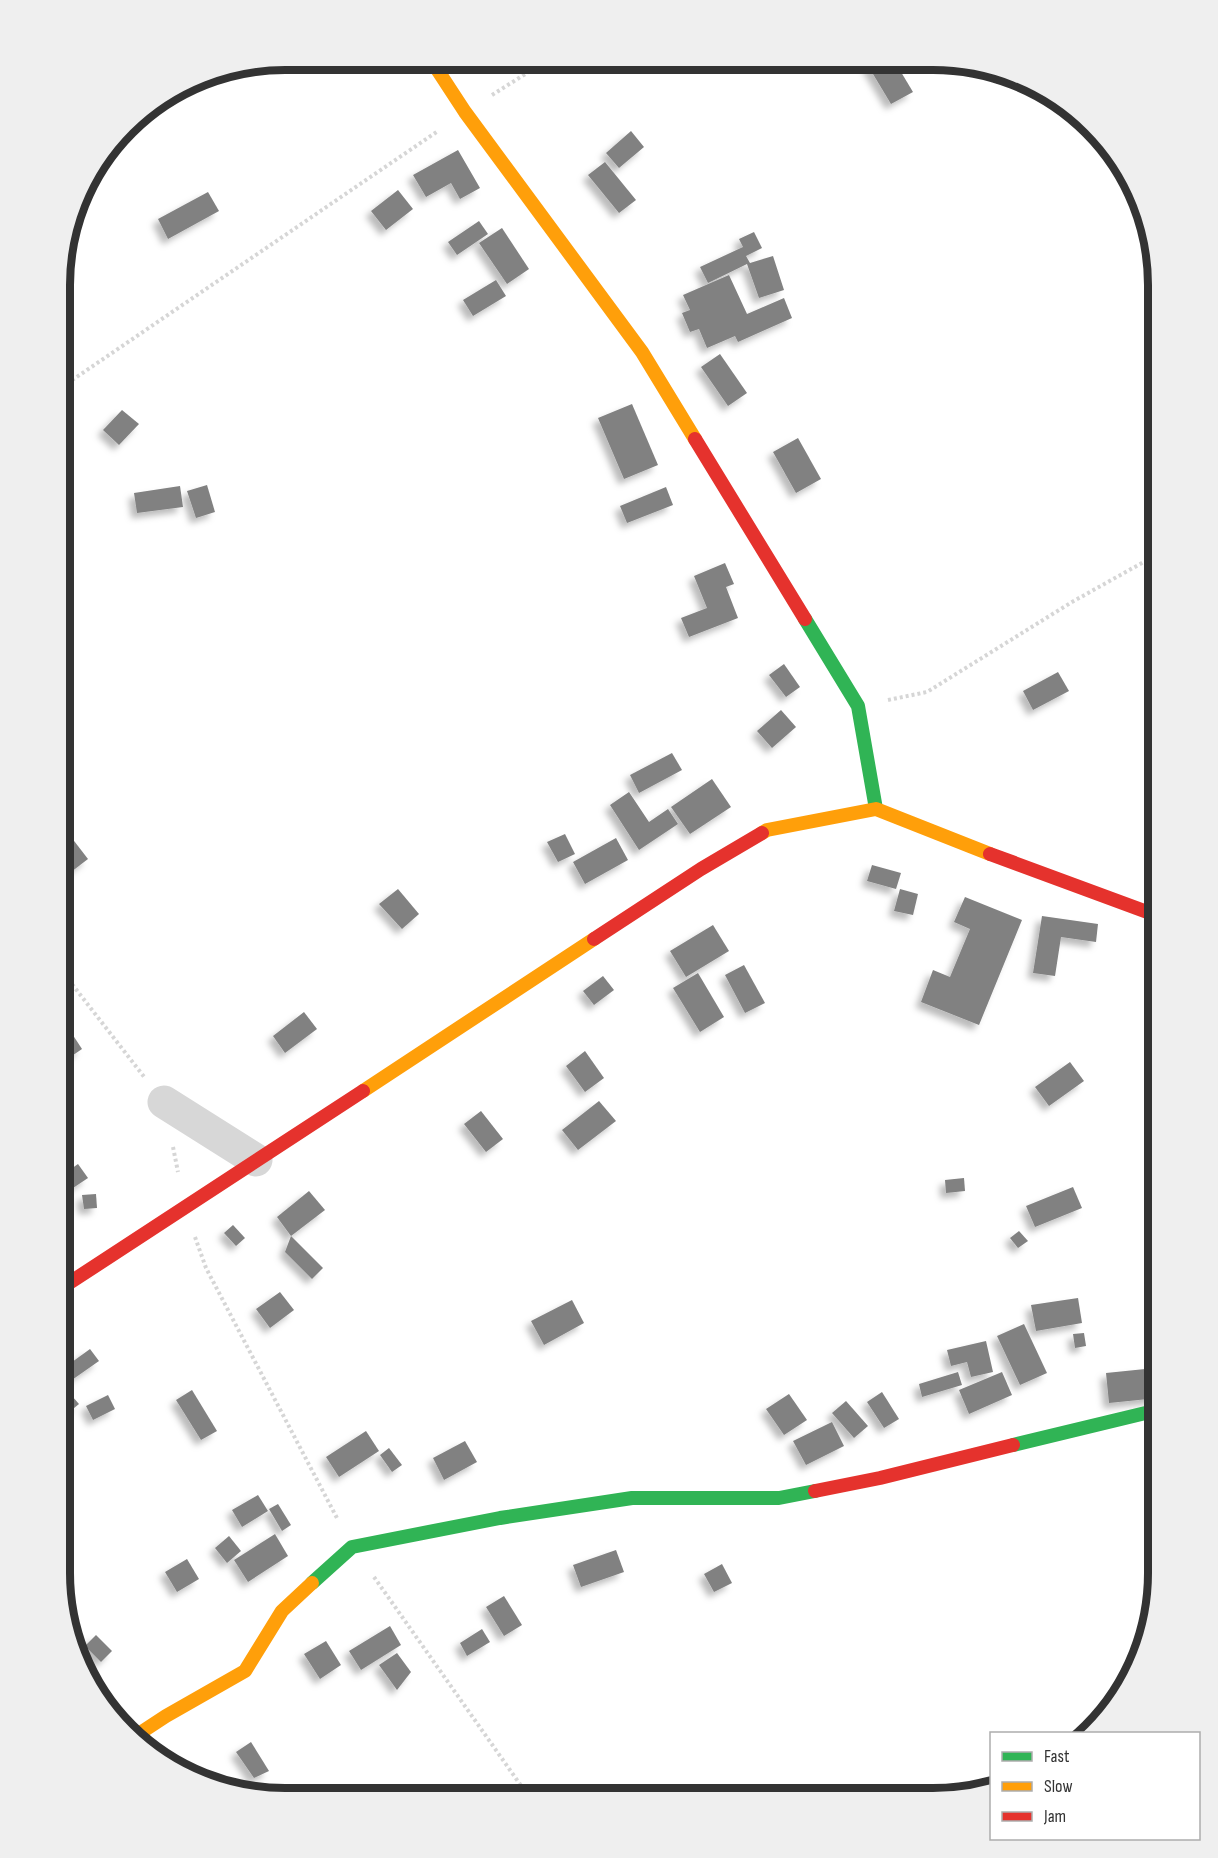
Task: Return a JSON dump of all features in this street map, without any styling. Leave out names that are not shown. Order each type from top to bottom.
[{"type":"street","points":[[438,70],[465,112],[642,352],[858,706],[876,809]]},
{"type":"street","points":[[70,1282],[701,869],[767,830],[876,809],[926,830],[1148,912]]},
{"type":"street","points":[[164,1102],[256,1160]]},
{"type":"street","points":[[142,1732],[245,1671],[282,1611],[352,1547],[500,1518],[632,1498],[779,1498],[891,1476],[1148,1412]]},
{"type":"path","points":[[70,382],[465,112],[532,70]]},
{"type":"path","points":[[858,706],[927,692],[1072,602],[1148,560]]},
{"type":"path","points":[[185,1207],[206,1268],[352,1547],[523,1788]]},
{"type":"building","points":[[871,70],[900,70],[913,92],[891,104]]},
{"type":"building","points":[[631,131],[644,147],[619,168],[606,153]]},
{"type":"building","points":[[458,150],[480,188],[460,199],[451,183],[426,197],[413,175]]},
{"type":"building","points":[[605,162],[636,200],[619,213],[588,175]]},
{"type":"building","points":[[398,190],[413,209],[386,230],[371,211]]},
{"type":"building","points":[[208,192],[219,211],[168,239],[158,219]]},
{"type":"building","points":[[479,221],[488,234],[457,255],[448,242]]},
{"type":"building","points":[[502,228],[529,269],[507,284],[479,243]]},
{"type":"building","points":[[754,232],[762,248],[746,256],[750,263],[773,256],[784,290],[759,298],[747,264],[708,283],[700,267],[743,247],[739,239]]},
{"type":"building","points":[[729,275],[747,314],[784,298],[792,318],[738,342],[735,336],[707,348],[699,329],[690,332],[682,313],[690,310],[683,295]]},
{"type":"building","points":[[496,280],[506,296],[473,316],[463,300]]},
{"type":"building","points":[[720,354],[747,393],[728,406],[701,367]]},
{"type":"building","points":[[632,404],[658,465],[624,479],[598,418]]},
{"type":"building","points":[[122,410],[139,424],[119,445],[103,430]]},
{"type":"building","points":[[798,438],[821,479],[796,493],[773,452]]},
{"type":"building","points":[[207,485],[215,512],[196,518],[187,491]]},
{"type":"building","points":[[180,486],[183,507],[137,513],[134,493]]},
{"type":"building","points":[[666,487],[673,505],[627,523],[620,506]]},
{"type":"building","points":[[725,563],[734,584],[726,587],[738,618],[689,637],[681,618],[707,608],[694,576]]},
{"type":"building","points":[[784,664],[800,687],[786,697],[769,675]]},
{"type":"building","points":[[1058,672],[1069,691],[1033,710],[1023,691]]},
{"type":"building","points":[[781,710],[796,727],[772,748],[757,731]]},
{"type":"building","points":[[672,753],[682,770],[639,793],[630,775]]},
{"type":"building","points":[[712,779],[731,807],[690,834],[671,807]]},
{"type":"building","points":[[629,792],[649,822],[668,809],[678,824],[639,850],[610,805]]},
{"type":"building","points":[[565,834],[575,854],[558,862],[547,842]]},
{"type":"building","points":[[70,836],[88,859],[70,871]]},
{"type":"building","points":[[616,838],[628,860],[585,884],[573,862]]},
{"type":"building","points":[[872,865],[901,873],[896,889],[867,881]]},
{"type":"building","points":[[398,889],[419,914],[402,929],[379,904]]},
{"type":"building","points":[[900,889],[918,894],[913,915],[894,911]]},
{"type":"building","points":[[965,897],[1022,920],[979,1025],[921,1002],[933,970],[950,977],[970,929],[954,922]]},
{"type":"building","points":[[1042,916],[1098,924],[1096,942],[1061,937],[1055,976],[1033,973]]},
{"type":"building","points":[[713,925],[729,951],[686,977],[670,951]]},
{"type":"building","points":[[744,965],[765,1003],[745,1013],[725,975]]},
{"type":"building","points":[[698,973],[724,1017],[700,1032],[673,988]]},
{"type":"building","points":[[603,976],[614,990],[594,1005],[583,991]]},
{"type":"building","points":[[304,1012],[317,1029],[285,1053],[273,1036]]},
{"type":"building","points":[[70,1031],[82,1049],[70,1057]]},
{"type":"building","points":[[585,1051],[604,1078],[585,1092],[566,1066]]},
{"type":"building","points":[[1070,1062],[1084,1081],[1049,1106],[1035,1087]]},
{"type":"building","points":[[599,1101],[616,1121],[578,1150],[562,1130]]},
{"type":"building","points":[[481,1111],[503,1139],[486,1152],[464,1124]]},
{"type":"building","points":[[78,1164],[88,1178],[70,1190],[70,1170]]},
{"type":"building","points":[[964,1178],[965,1191],[946,1193],[945,1180]]},
{"type":"building","points":[[1073,1187],[1082,1208],[1035,1227],[1026,1206]]},
{"type":"building","points":[[309,1191],[325,1210],[291,1236],[277,1217]]},
{"type":"building","points":[[96,1194],[97,1208],[84,1209],[82,1195]]},
{"type":"building","points":[[233,1225],[245,1238],[236,1246],[224,1233]]},
{"type":"building","points":[[1019,1231],[1028,1241],[1018,1248],[1010,1238]]},
{"type":"building","points":[[291,1236],[323,1268],[312,1279],[285,1252]]},
{"type":"building","points":[[280,1292],[294,1310],[270,1328],[256,1309]]},
{"type":"building","points":[[1078,1298],[1082,1323],[1036,1331],[1031,1305]]},
{"type":"building","points":[[572,1300],[584,1323],[544,1345],[531,1321]]},
{"type":"building","points":[[1024,1324],[1047,1373],[1020,1385],[997,1336]]},
{"type":"building","points":[[1084,1333],[1086,1346],[1075,1348],[1073,1334]]},
{"type":"building","points":[[986,1341],[993,1372],[971,1377],[967,1362],[951,1366],[947,1350]]},
{"type":"building","points":[[90,1349],[99,1361],[70,1381],[70,1363]]},
{"type":"building","points":[[1148,1369],[1148,1399],[1109,1403],[1106,1373]]},
{"type":"building","points":[[958,1372],[962,1385],[922,1397],[919,1384]]},
{"type":"building","points":[[1002,1372],[1012,1395],[969,1414],[959,1390]]},
{"type":"building","points":[[192,1390],[217,1431],[201,1440],[176,1400]]},
{"type":"building","points":[[882,1392],[899,1419],[884,1428],[867,1402]]},
{"type":"building","points":[[70,1394],[79,1404],[70,1411]]},
{"type":"building","points":[[789,1394],[807,1420],[784,1435],[766,1409]]},
{"type":"building","points":[[108,1395],[115,1409],[93,1420],[86,1406]]},
{"type":"building","points":[[846,1401],[868,1426],[854,1438],[832,1413]]},
{"type":"building","points":[[832,1422],[844,1446],[806,1465],[793,1441]]},
{"type":"building","points":[[366,1431],[379,1451],[339,1477],[326,1457]]},
{"type":"building","points":[[465,1441],[477,1462],[444,1480],[433,1458]]},
{"type":"building","points":[[389,1448],[402,1465],[392,1472],[380,1455]]},
{"type":"building","points":[[258,1495],[268,1511],[242,1527],[232,1510]]},
{"type":"building","points":[[278,1504],[291,1525],[282,1531],[269,1509]]},
{"type":"building","points":[[275,1534],[288,1556],[248,1582],[234,1560]]},
{"type":"building","points":[[229,1536],[241,1551],[227,1563],[215,1548]]},
{"type":"building","points":[[616,1550],[624,1572],[581,1587],[573,1565]]},
{"type":"building","points":[[187,1559],[199,1579],[177,1592],[165,1572]]},
{"type":"building","points":[[722,1564],[732,1583],[714,1592],[704,1574]]},
{"type":"building","points":[[504,1596],[522,1625],[504,1636],[486,1607]]},
{"type":"building","points":[[390,1626],[401,1645],[361,1670],[349,1651]]},
{"type":"building","points":[[482,1629],[490,1642],[467,1656],[460,1643]]},
{"type":"building","points":[[96,1635],[112,1651],[101,1662],[85,1646]]},
{"type":"building","points":[[326,1641],[341,1665],[320,1679],[304,1654]]},
{"type":"building","points":[[397,1653],[411,1672],[397,1690],[379,1665]]},
{"type":"building","points":[[251,1742],[269,1771],[254,1778],[236,1752]]},
{"type":"traffic: fast","points":[[805,619],[858,706],[876,809]]},
{"type":"traffic: fast","points":[[1013,1445],[1148,1412]]},
{"type":"traffic: fast","points":[[312,1583],[352,1547],[500,1518],[632,1498],[779,1498],[815,1491]]},
{"type":"traffic: slow","points":[[438,70],[465,112],[642,352],[695,439]]},
{"type":"traffic: slow","points":[[762,833],[767,830],[876,809],[990,854]]},
{"type":"traffic: slow","points":[[363,1091],[594,939]]},
{"type":"traffic: slow","points":[[142,1732],[245,1671],[282,1611],[312,1583]]},
{"type":"traffic: jam","points":[[695,439],[805,619]]},
{"type":"traffic: jam","points":[[594,939],[701,869],[762,833]]},
{"type":"traffic: jam","points":[[990,854],[1148,912]]},
{"type":"traffic: jam","points":[[70,1282],[363,1091]]},
{"type":"traffic: jam","points":[[815,1491],[880,1478],[1013,1445]]}]
